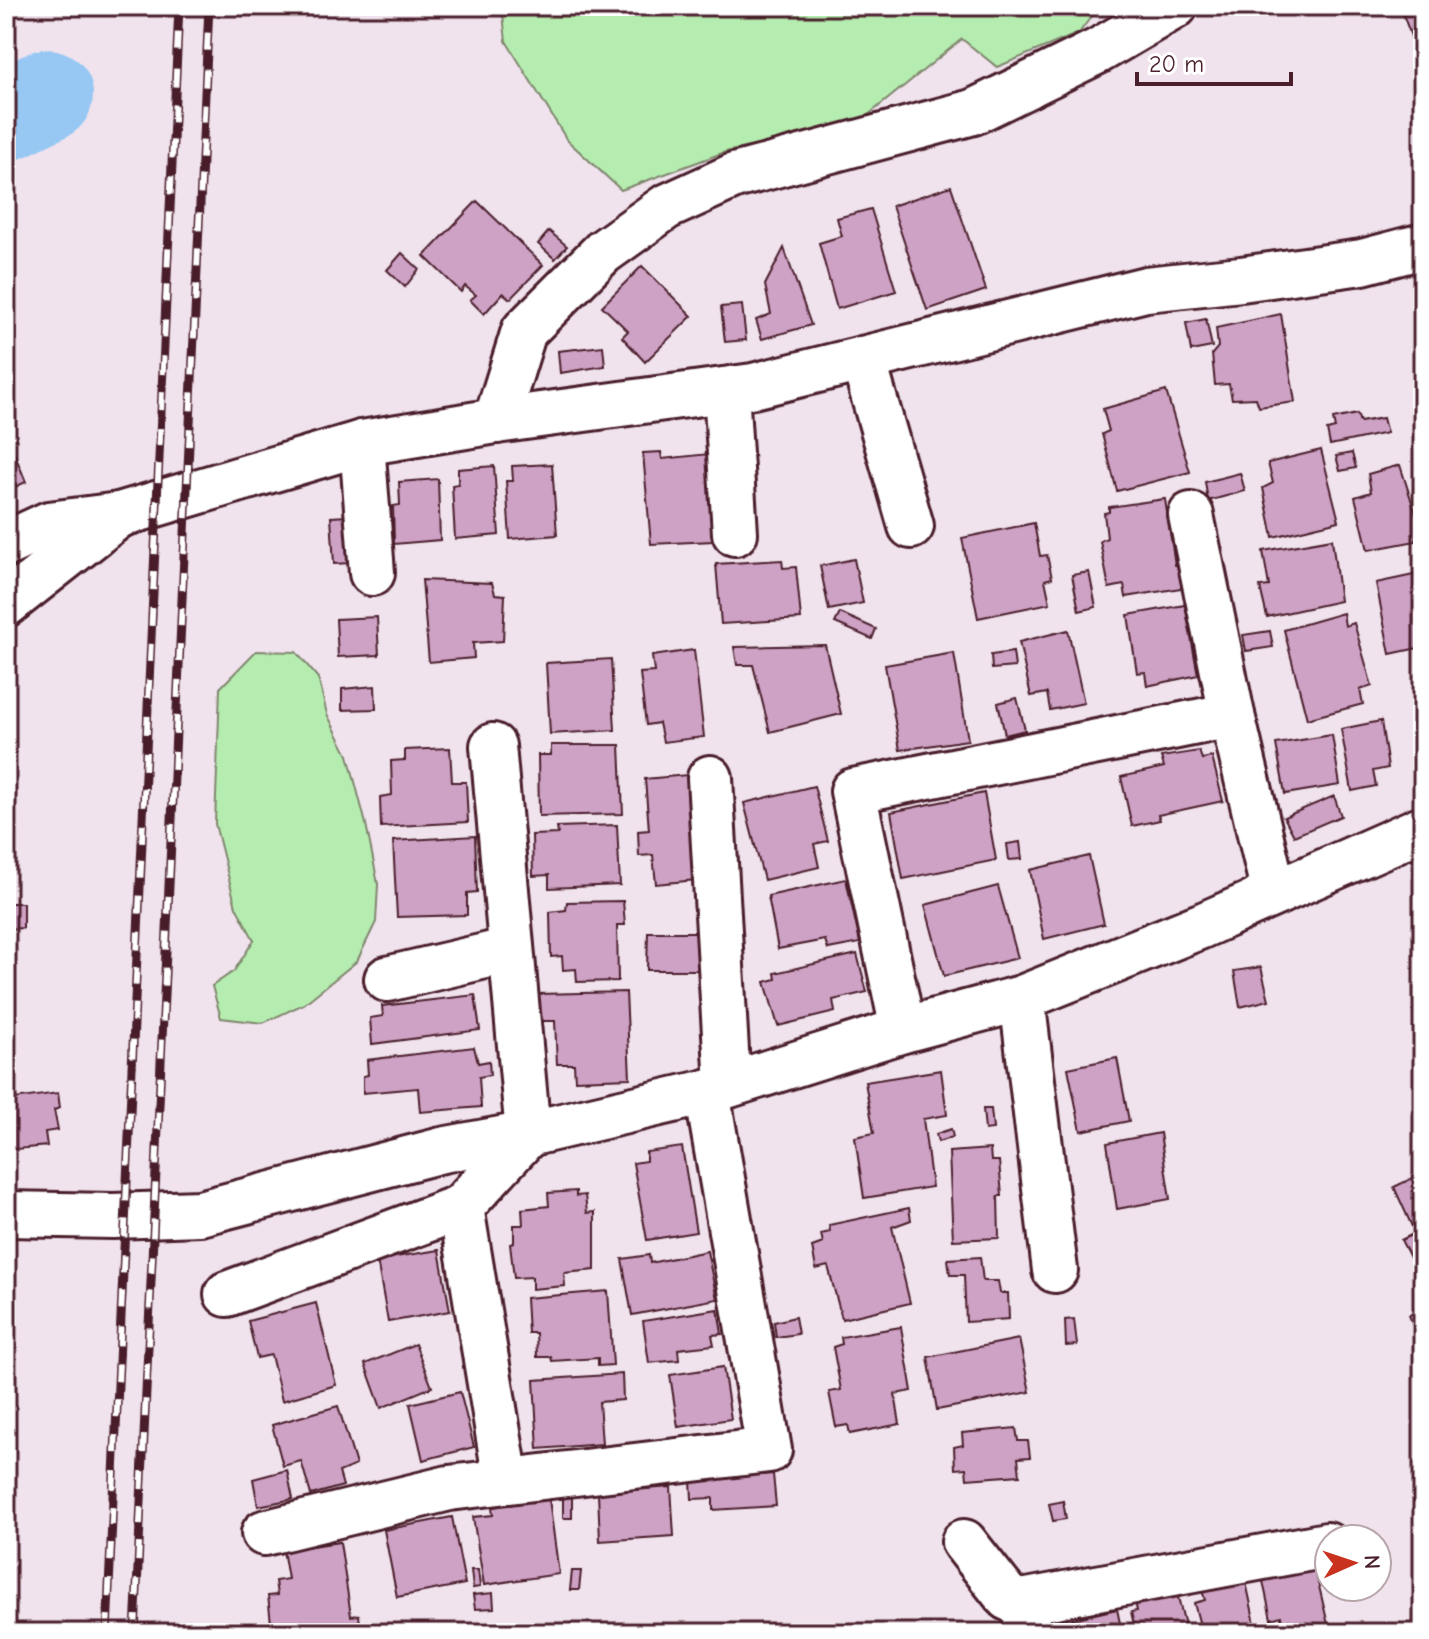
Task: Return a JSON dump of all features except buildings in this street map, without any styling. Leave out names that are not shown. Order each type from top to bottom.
[{"type":"street","points":[[496,421],[524,331],[603,252],[666,207],[734,176],[973,112],[1098,51],[1175,6]]},
{"type":"street","points":[[6,544],[49,524],[119,515],[362,443],[496,421],[753,386],[1146,289],[1362,262],[1423,246]]},
{"type":"street","points":[[863,359],[911,526]]},
{"type":"street","points":[[726,390],[735,533]]},
{"type":"street","points":[[362,443],[372,573]]},
{"type":"street","points":[[6,604],[119,515]]},
{"type":"street","points":[[1191,515],[1232,715],[1274,893]]},
{"type":"street","points":[[903,1030],[853,791],[1232,715]]},
{"type":"street","points":[[227,1294],[461,1207],[528,1134],[493,746]]},
{"type":"street","points":[[264,1533],[449,1488],[769,1450],[717,1089],[710,778]]},
{"type":"street","points":[[6,1214],[113,1216],[200,1213],[442,1150],[528,1134],[717,1089],[903,1030],[1022,998],[1201,926],[1423,828]]},
{"type":"street","points":[[387,979],[511,950]]},
{"type":"street","points":[[1022,998],[1055,1270]]},
{"type":"street","points":[[461,1207],[506,1481]]},
{"type":"street","points":[[964,1542],[1025,1618],[1313,1548]]},
{"type":"green space","points":[[502,6],[1099,6],[1079,33],[997,67],[962,39],[857,124],[725,152],[621,190],[567,140],[506,41]]},
{"type":"green space","points":[[256,651],[296,652],[318,678],[327,714],[348,755],[378,884],[376,922],[357,961],[304,1004],[263,1023],[221,1018],[212,986],[234,971],[254,940],[236,907],[215,824],[220,688]]},
{"type":"waterway","points":[[6,115],[47,95]]},
{"type":"railway","points":[[107,1633],[179,6]]},
{"type":"railway","points":[[135,1633],[209,6]]}]
